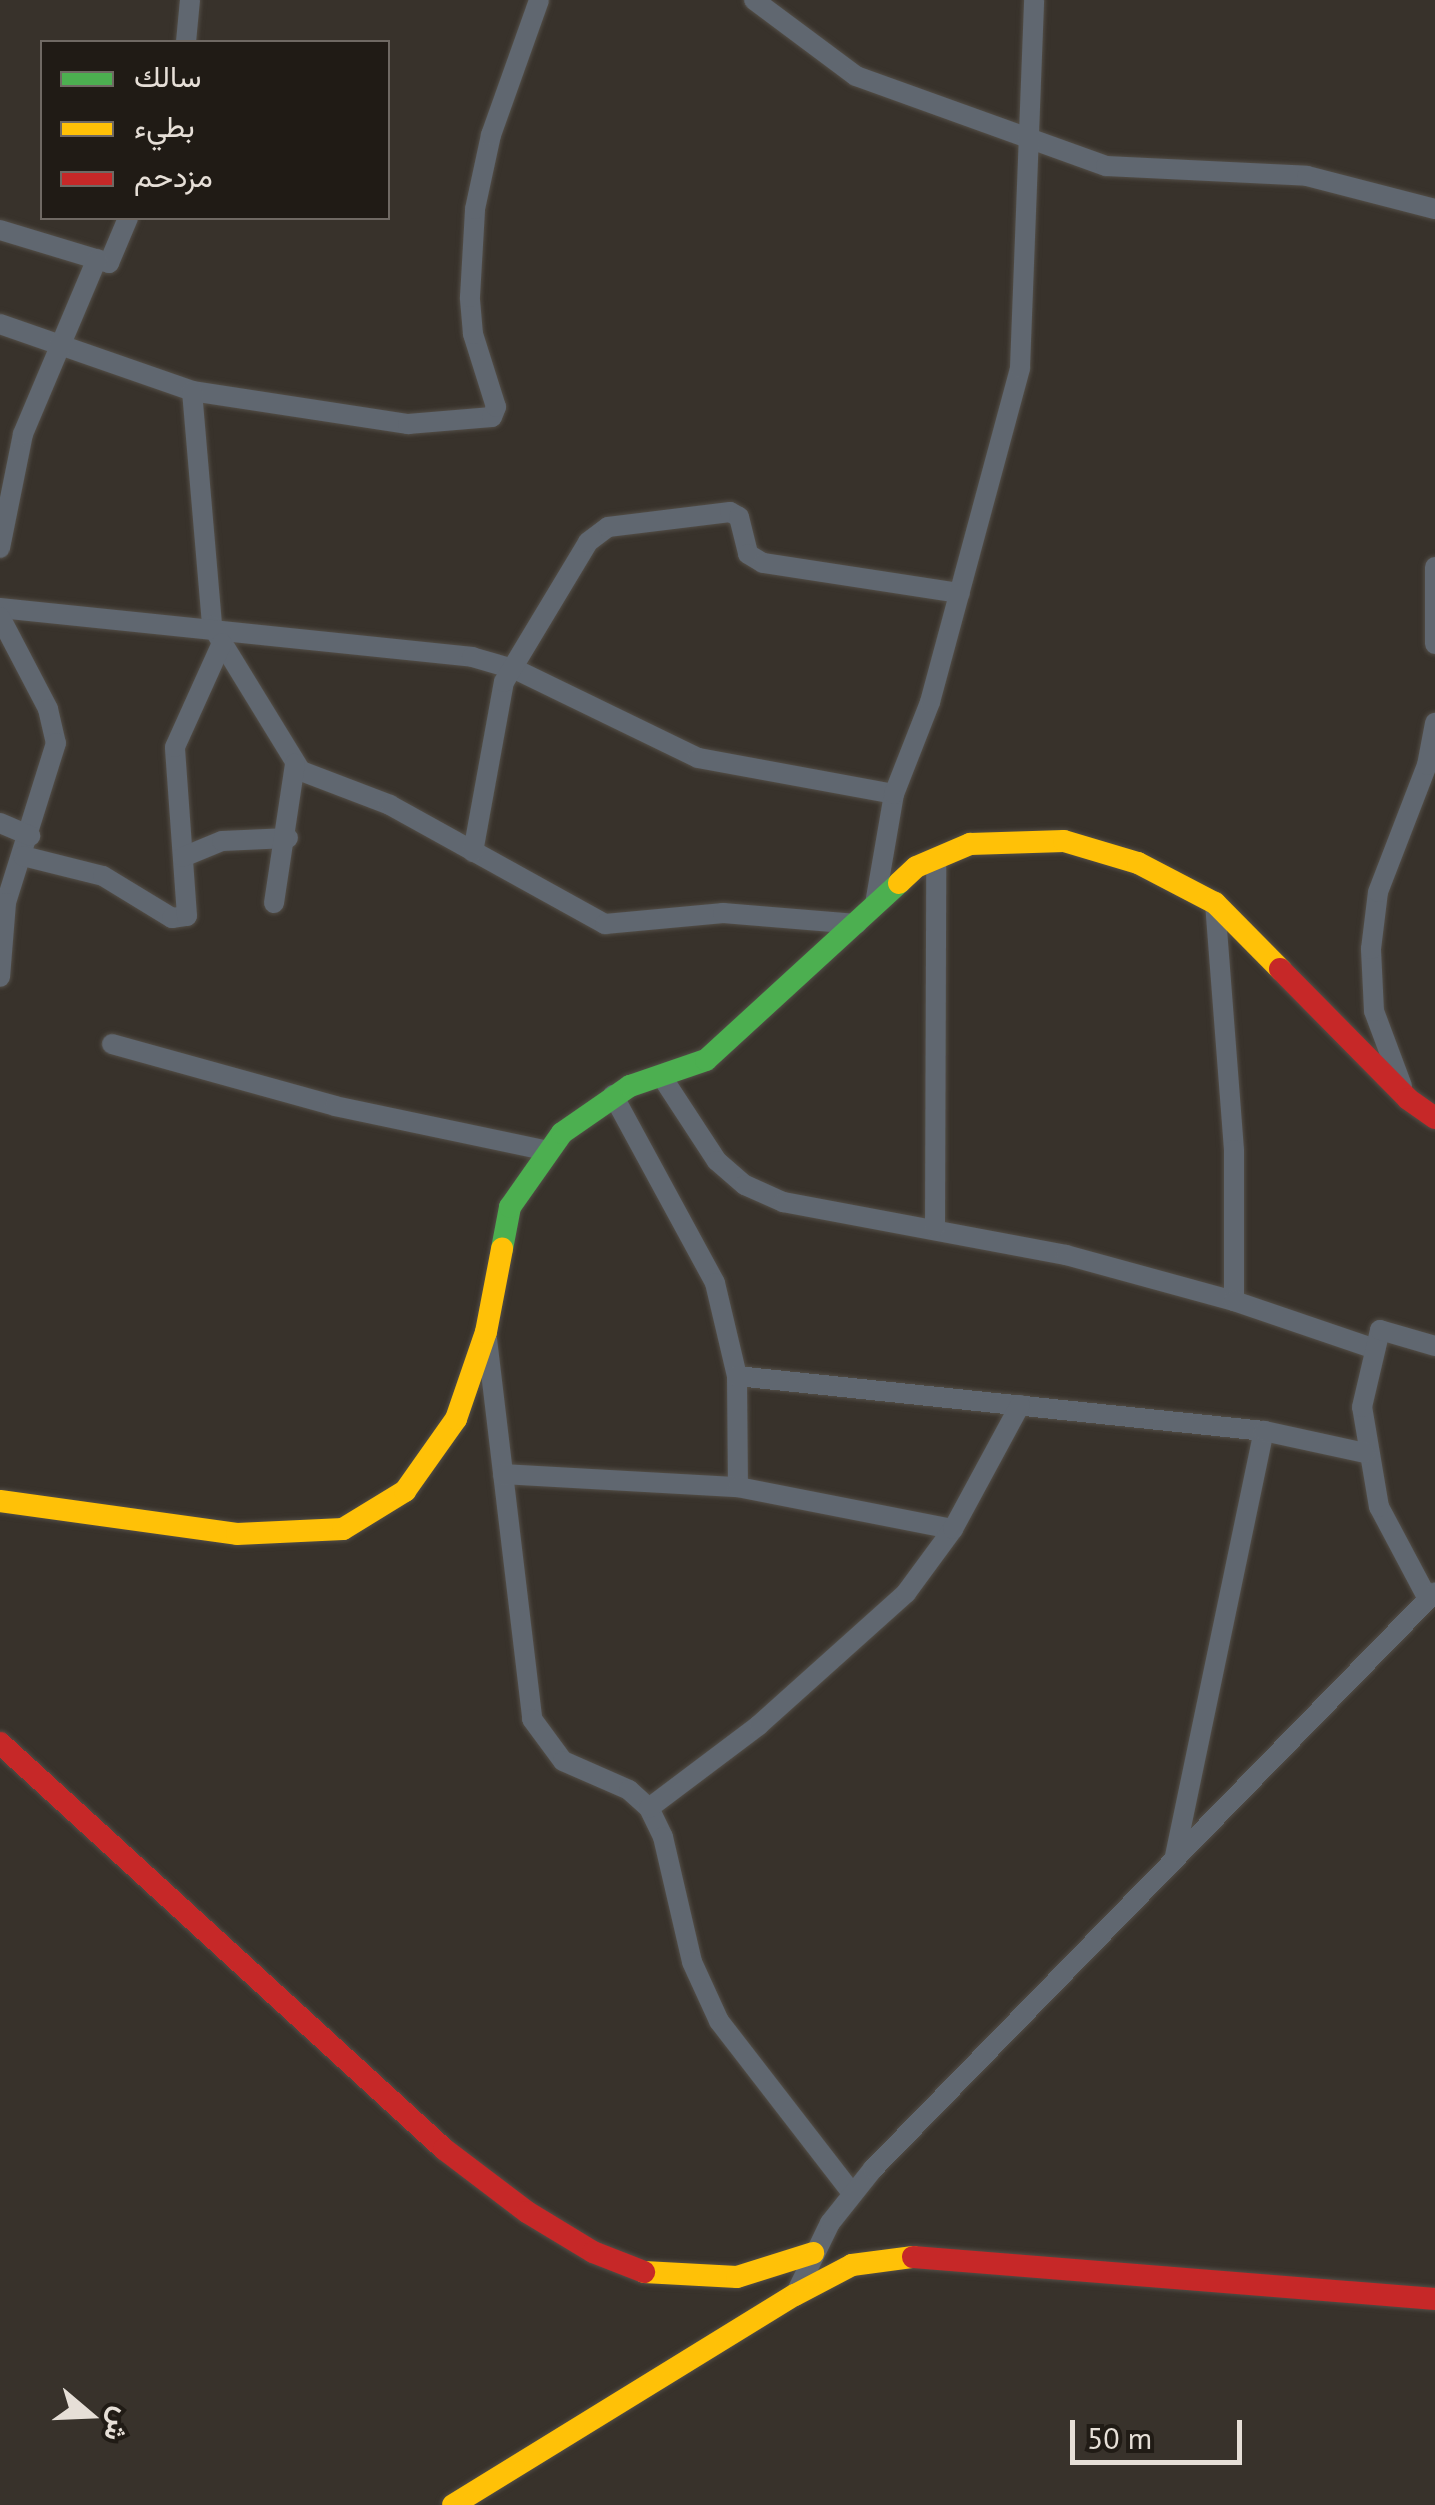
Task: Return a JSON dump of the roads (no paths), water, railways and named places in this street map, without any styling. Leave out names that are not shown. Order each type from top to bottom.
[{"type":"street","points":[[186,40],[190,0]]},
{"type":"street","points":[[0,324],[58,348],[192,391],[408,424],[496,414],[473,334],[475,209],[491,135],[539,0]]},
{"type":"street","points":[[754,0],[856,76],[1106,166],[1307,176],[1435,210]]},
{"type":"street","points":[[875,906],[894,794],[930,702],[1020,368],[1024,139],[1034,0]]},
{"type":"street","points":[[0,230],[112,262],[127,220]]},
{"type":"street","points":[[0,548],[23,434],[97,259]]},
{"type":"street","points":[[192,391],[217,634],[295,764],[320,782],[390,805],[605,924],[722,913],[858,924]]},
{"type":"street","points":[[474,852],[504,682],[517,670],[588,542],[608,527],[730,512],[739,517],[748,554],[764,563],[960,594]]},
{"type":"street","points":[[1435,567],[1435,644]]},
{"type":"street","points":[[0,608],[217,634],[428,648],[517,670],[698,758],[894,794]]},
{"type":"street","points":[[0,618],[55,729],[49,781],[3,917],[0,976]]},
{"type":"street","points":[[0,822],[27,846],[118,882],[177,920],[187,916],[175,746],[217,634]]},
{"type":"street","points":[[1408,1099],[1374,1011],[1371,949],[1378,892],[1427,766],[1435,724]]},
{"type":"street","points":[[274,903],[288,838],[295,764]]},
{"type":"street","points":[[182,857],[222,841],[288,838]]},
{"type":"street","points":[[0,1501],[237,1534],[342,1528],[405,1490],[435,1454],[474,1378],[510,1208],[548,1151],[613,1095],[706,1060],[916,867],[970,844],[1064,841],[1138,863],[1215,902],[1408,1099],[1435,1118]]},
{"type":"street","points":[[935,1227],[936,858]]},
{"type":"street","points":[[1215,902],[1234,1150],[1234,1301]]},
{"type":"street","points":[[112,1044],[335,1106],[548,1151]]},
{"type":"street","points":[[662,1077],[690,1127],[746,1185],[824,1212],[935,1227],[1234,1301],[1375,1349]]},
{"type":"street","points":[[613,1095],[702,1250],[737,1376],[738,1488]]},
{"type":"street","points":[[795,2295],[813,2253],[852,2193],[1432,1595],[1379,1507],[1365,1454],[1362,1408],[1380,1330],[1435,1346]]},
{"type":"street","points":[[486,1332],[532,1719],[563,1761],[629,1790],[649,1808],[663,1837],[692,1962],[719,2020],[852,2193]]},
{"type":"street","points":[[737,1376],[1264,1431],[1365,1454]]},
{"type":"street","points":[[649,1808],[835,1659],[906,1592],[952,1528],[1020,1404]]},
{"type":"street","points":[[1175,1858],[1264,1431]]},
{"type":"street","points":[[503,1474],[738,1488],[952,1528]]},
{"type":"street","points":[[0,1743],[444,2149],[527,2212],[593,2252],[646,2273],[737,2278],[813,2253]]},
{"type":"street","points":[[453,2505],[795,2295],[852,2265],[923,2254],[1435,2299]]}]
